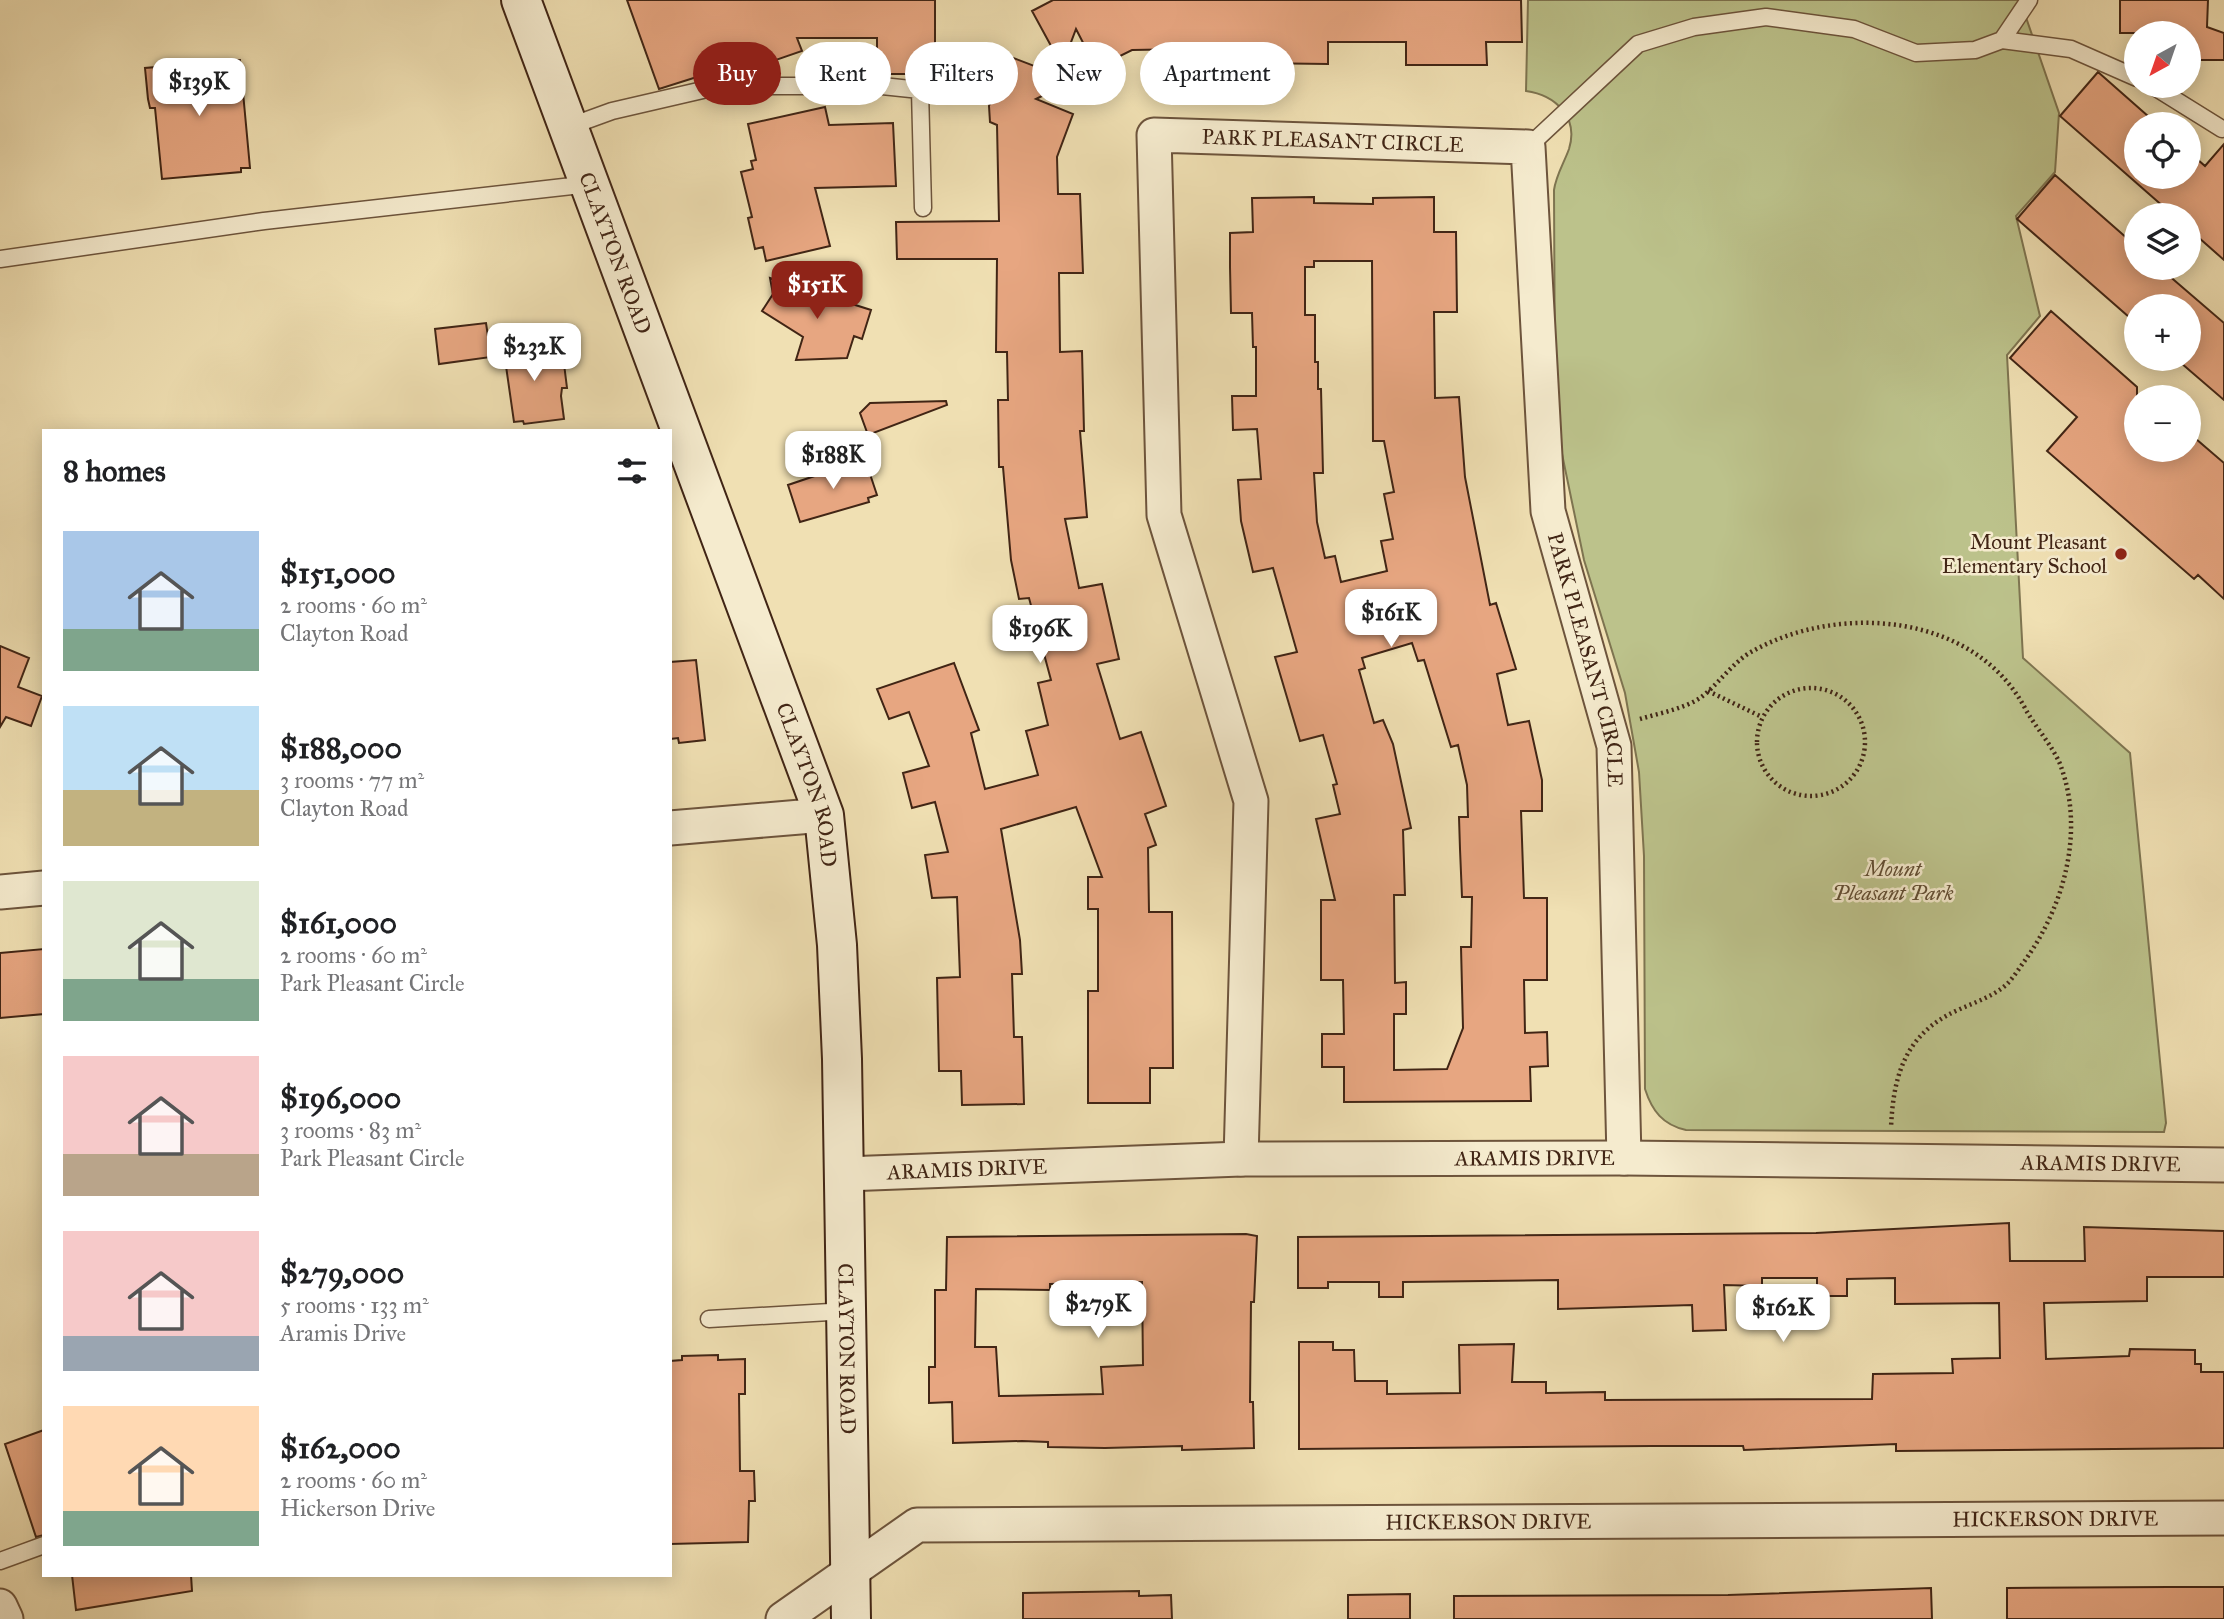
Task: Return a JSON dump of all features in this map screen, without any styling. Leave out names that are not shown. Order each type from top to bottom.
[{"type":"street","name":"CLAYTON ROAD","points":[[520,0],[824,815],[838,945],[845,1174],[851,1619]]},
{"type":"street","name":"PARK PLEASANT CIRCLE","points":[[1241,1159],[1251,801],[1164,515],[1154,135],[1528,147],[1548,511],[1614,746],[1624,1158]]},
{"type":"street","points":[[672,828],[824,815]]},
{"type":"street","points":[[0,892],[42,888]]},
{"type":"street","name":"ARAMIS DRIVE","points":[[845,1174],[1241,1159],[1624,1158],[2224,1165]]},
{"type":"street","name":"HICKERSON DRIVE","points":[[783,1619],[850,1575],[917,1525],[2224,1518]]},
{"type":"street","points":[[0,1606],[6,1619]]},
{"type":"lane","points":[[2002,40],[2029,0]]},
{"type":"lane","points":[[1528,147],[1638,44],[1694,27],[1766,17],[1854,29],[1916,53],[1975,50],[2002,40],[2071,49],[2124,72]]},
{"type":"lane","points":[[568,127],[612,111],[720,86],[882,86],[920,90],[923,208]]},
{"type":"lane","points":[[2172,98],[2222,129]]},
{"type":"lane","points":[[0,259],[264,221],[590,184]]},
{"type":"lane","points":[[709,1319],[847,1311]]},
{"type":"lane","points":[[0,1561],[42,1546]]},
{"type":"path","points":[[1637,720],[1682,707],[1708,691],[1750,653],[1815,627],[1854,622],[1927,631],[1968,647],[1991,663],[2022,702],[2059,763],[2071,827],[2068,863],[2059,902],[2038,942],[2007,984],[1944,1017],[1922,1036],[1902,1062],[1893,1089],[1891,1129]]},
{"type":"path","points":[[1812,688],[1837,694],[1851,705],[1861,719],[1866,736],[1864,754],[1857,771],[1845,785],[1829,793],[1811,796],[1792,793],[1764,770],[1757,743],[1762,717],[1773,703],[1787,692],[1812,688]]},
{"type":"path","points":[[1708,691],[1762,717]]},
{"type":"green space","name":"Mount Pleasant Park","points":[[1528,0],[2020,0],[2059,113],[2055,172],[2016,216],[2040,316],[2007,355],[2023,658],[2130,753],[2166,1123],[2164,1132],[1686,1130],[1665,1121],[1651,1104],[1645,1089],[1644,856],[1639,772],[1625,693],[1584,560],[1562,454],[1555,394],[1554,190],[1569,149],[1571,127],[1555,103],[1537,93],[1526,91]]},
{"type":"building","points":[[627,0],[935,0],[935,42],[905,42],[905,74],[891,74],[891,42],[877,42],[877,38],[797,38],[795,53],[781,58],[781,42],[693,42],[693,78],[659,89]]},
{"type":"building","points":[[1053,0],[1521,0],[1522,42],[1486,42],[1487,65],[1406,65],[1406,42],[1328,42],[1328,64],[1295,64],[1295,42],[1140,42],[1140,50],[1126,53],[1126,42],[1083,42],[1076,29],[1071,42],[1049,42],[1032,11]]},
{"type":"building","points":[[2120,0],[2208,0],[2207,27],[2224,33],[2224,60],[2202,60],[2202,21],[2124,21],[2124,33],[2120,33]]},
{"type":"building","points":[[240,60],[250,168],[241,168],[241,172],[162,179],[155,108],[150,108],[145,68]]},
{"type":"building","points":[[1018,60],[1032,65],[1032,105],[1051,105],[1073,114],[1057,157],[1058,194],[1080,194],[1083,273],[1059,273],[1060,352],[1082,351],[1084,431],[1080,431],[1087,517],[1065,519],[1079,588],[1102,584],[1119,659],[1097,664],[1120,739],[1141,732],[1166,806],[1145,814],[1156,845],[1148,848],[1149,912],[1172,912],[1173,1068],[1150,1068],[1150,1103],[1088,1103],[1088,991],[1098,991],[1098,909],[1088,909],[1088,877],[1102,877],[1076,807],[1001,829],[1020,940],[1022,974],[1012,974],[1014,1037],[1022,1037],[1024,1104],[962,1105],[961,1071],[939,1071],[937,978],[960,977],[957,897],[932,898],[925,855],[948,852],[935,802],[912,808],[903,773],[929,766],[909,712],[889,719],[877,689],[954,663],[979,730],[971,733],[985,789],[1038,775],[1026,731],[1048,725],[1038,683],[1051,680],[1029,598],[1019,599],[1011,560],[1003,467],[999,467],[998,400],[1008,400],[1007,352],[996,352],[997,259],[897,259],[896,222],[999,221],[997,125],[990,122],[989,106],[1018,105]]},
{"type":"building","points":[[2098,72],[2124,95],[2124,98],[2143,112],[2124,112],[2124,172],[2060,116]]},
{"type":"building","points":[[825,107],[829,125],[893,123],[896,186],[815,188],[830,246],[766,261],[763,247],[755,249],[748,218],[752,217],[741,172],[753,169],[751,161],[756,160],[748,124]]},
{"type":"building","points":[[2224,144],[2224,260],[2201,240],[2201,203],[2159,203],[2143,189],[2201,189],[2201,162],[2205,166]]},
{"type":"building","points":[[2055,175],[2124,236],[2124,280],[2174,280],[2190,294],[2124,294],[2124,313],[2017,219]]},
{"type":"building","points":[[1314,197],[1314,203],[1373,204],[1373,198],[1434,197],[1434,232],[1456,232],[1457,312],[1434,312],[1435,398],[1459,397],[1465,477],[1490,605],[1496,603],[1516,669],[1497,674],[1508,725],[1529,721],[1542,780],[1542,811],[1521,811],[1524,898],[1547,898],[1547,980],[1524,980],[1525,1033],[1547,1032],[1548,1066],[1530,1067],[1531,1101],[1344,1102],[1344,1067],[1322,1067],[1322,1034],[1344,1034],[1343,980],[1321,980],[1321,900],[1335,900],[1316,819],[1340,814],[1333,785],[1337,784],[1323,735],[1300,741],[1275,657],[1297,652],[1273,568],[1253,572],[1241,521],[1238,480],[1261,479],[1257,429],[1233,430],[1232,396],[1256,396],[1256,347],[1253,347],[1252,313],[1231,313],[1230,233],[1253,232],[1252,198]],"holes":[[[1314,261],[1372,261],[1373,441],[1384,441],[1394,492],[1384,494],[1393,539],[1381,541],[1387,571],[1341,582],[1335,556],[1325,558],[1317,522],[1314,473],[1323,473],[1321,389],[1318,389],[1318,362],[1315,362],[1315,315],[1305,315],[1305,267],[1314,267]],[[1412,643],[1418,661],[1424,660],[1451,747],[1458,745],[1467,785],[1468,817],[1459,817],[1462,897],[1472,897],[1471,947],[1461,947],[1463,1028],[1447,1069],[1394,1070],[1394,1014],[1406,1014],[1406,982],[1395,983],[1394,895],[1405,895],[1403,830],[1411,828],[1393,744],[1383,720],[1374,723],[1359,670],[1365,668],[1362,658]]]},
{"type":"building","points":[[770,278],[871,310],[862,339],[854,336],[847,358],[796,360],[803,337],[762,311],[773,294]]},
{"type":"building","points":[[2201,303],[2224,323],[2224,400],[2190,371],[2201,371]]},
{"type":"building","points":[[2051,311],[2135,385],[2124,385],[2124,462],[2201,462],[2201,443],[2224,463],[2224,599],[2198,575],[2194,579],[2047,451],[2077,417],[2010,358]]},
{"type":"building","points":[[486,323],[491,357],[439,364],[435,329]]},
{"type":"building","points":[[546,339],[550,366],[564,364],[567,388],[562,388],[561,396],[564,419],[524,424],[523,421],[514,422],[503,345]]},
{"type":"building","points":[[946,401],[947,405],[868,435],[860,413],[870,403]]},
{"type":"building","points":[[865,459],[877,495],[868,498],[869,502],[800,522],[788,485]]},
{"type":"building","points":[[0,646],[29,658],[18,687],[42,696],[31,726],[6,717],[0,727]]},
{"type":"building","points":[[696,660],[705,740],[679,743],[678,738],[672,739],[672,662]]},
{"type":"building","points":[[42,949],[42,1014],[0,1018],[0,953]]},
{"type":"building","points":[[2009,1223],[2010,1261],[2085,1261],[2084,1227],[2224,1231],[2224,1277],[2147,1277],[2147,1301],[2044,1303],[2046,1359],[2129,1356],[2130,1349],[2195,1350],[2195,1364],[2201,1364],[2201,1372],[2224,1372],[2224,1448],[1896,1451],[1896,1444],[1744,1450],[1743,1446],[1299,1449],[1299,1342],[1333,1342],[1333,1350],[1354,1350],[1355,1381],[1387,1381],[1387,1394],[1460,1393],[1459,1345],[1514,1344],[1512,1382],[1546,1382],[1546,1393],[1605,1392],[1605,1400],[1872,1399],[1873,1374],[1953,1373],[1952,1359],[2000,1358],[1999,1303],[1895,1304],[1895,1278],[1847,1279],[1847,1296],[1817,1296],[1817,1278],[1762,1278],[1762,1286],[1724,1285],[1726,1330],[1693,1331],[1692,1305],[1558,1309],[1558,1280],[1403,1282],[1403,1297],[1379,1297],[1379,1282],[1328,1282],[1328,1288],[1298,1288],[1298,1237],[1816,1233]]},
{"type":"building","points":[[1257,1236],[1254,1302],[1251,1302],[1250,1402],[1253,1402],[1254,1448],[1182,1450],[1182,1446],[1048,1447],[1048,1442],[1022,1441],[953,1443],[952,1402],[929,1403],[929,1367],[935,1367],[935,1290],[946,1290],[947,1237]],"holes":[[[1142,1282],[1143,1365],[1101,1367],[1103,1394],[999,1396],[996,1347],[975,1347],[976,1289],[1050,1290],[1050,1284]]]},
{"type":"building","points":[[718,1355],[718,1360],[745,1359],[745,1394],[739,1394],[740,1471],[754,1471],[755,1501],[749,1501],[748,1542],[672,1544],[672,1361],[682,1360],[682,1356]]},
{"type":"building","points":[[42,1431],[42,1536],[36,1537],[5,1444]]},
{"type":"building","points":[[72,1577],[191,1577],[192,1591],[76,1610]]},
{"type":"building","points":[[2224,1587],[2224,1619],[2007,1619],[2007,1588]]},
{"type":"building","points":[[1931,1588],[1932,1619],[1454,1619],[1454,1596],[1728,1595]]},
{"type":"building","points":[[1139,1591],[1139,1596],[1171,1595],[1172,1619],[1023,1619],[1023,1593]]},
{"type":"building","points":[[1410,1594],[1410,1619],[1348,1619],[1348,1595]]},
{"type":"place","name":"Mount Pleasant Elementary School","points":[[2121,554]]}]
